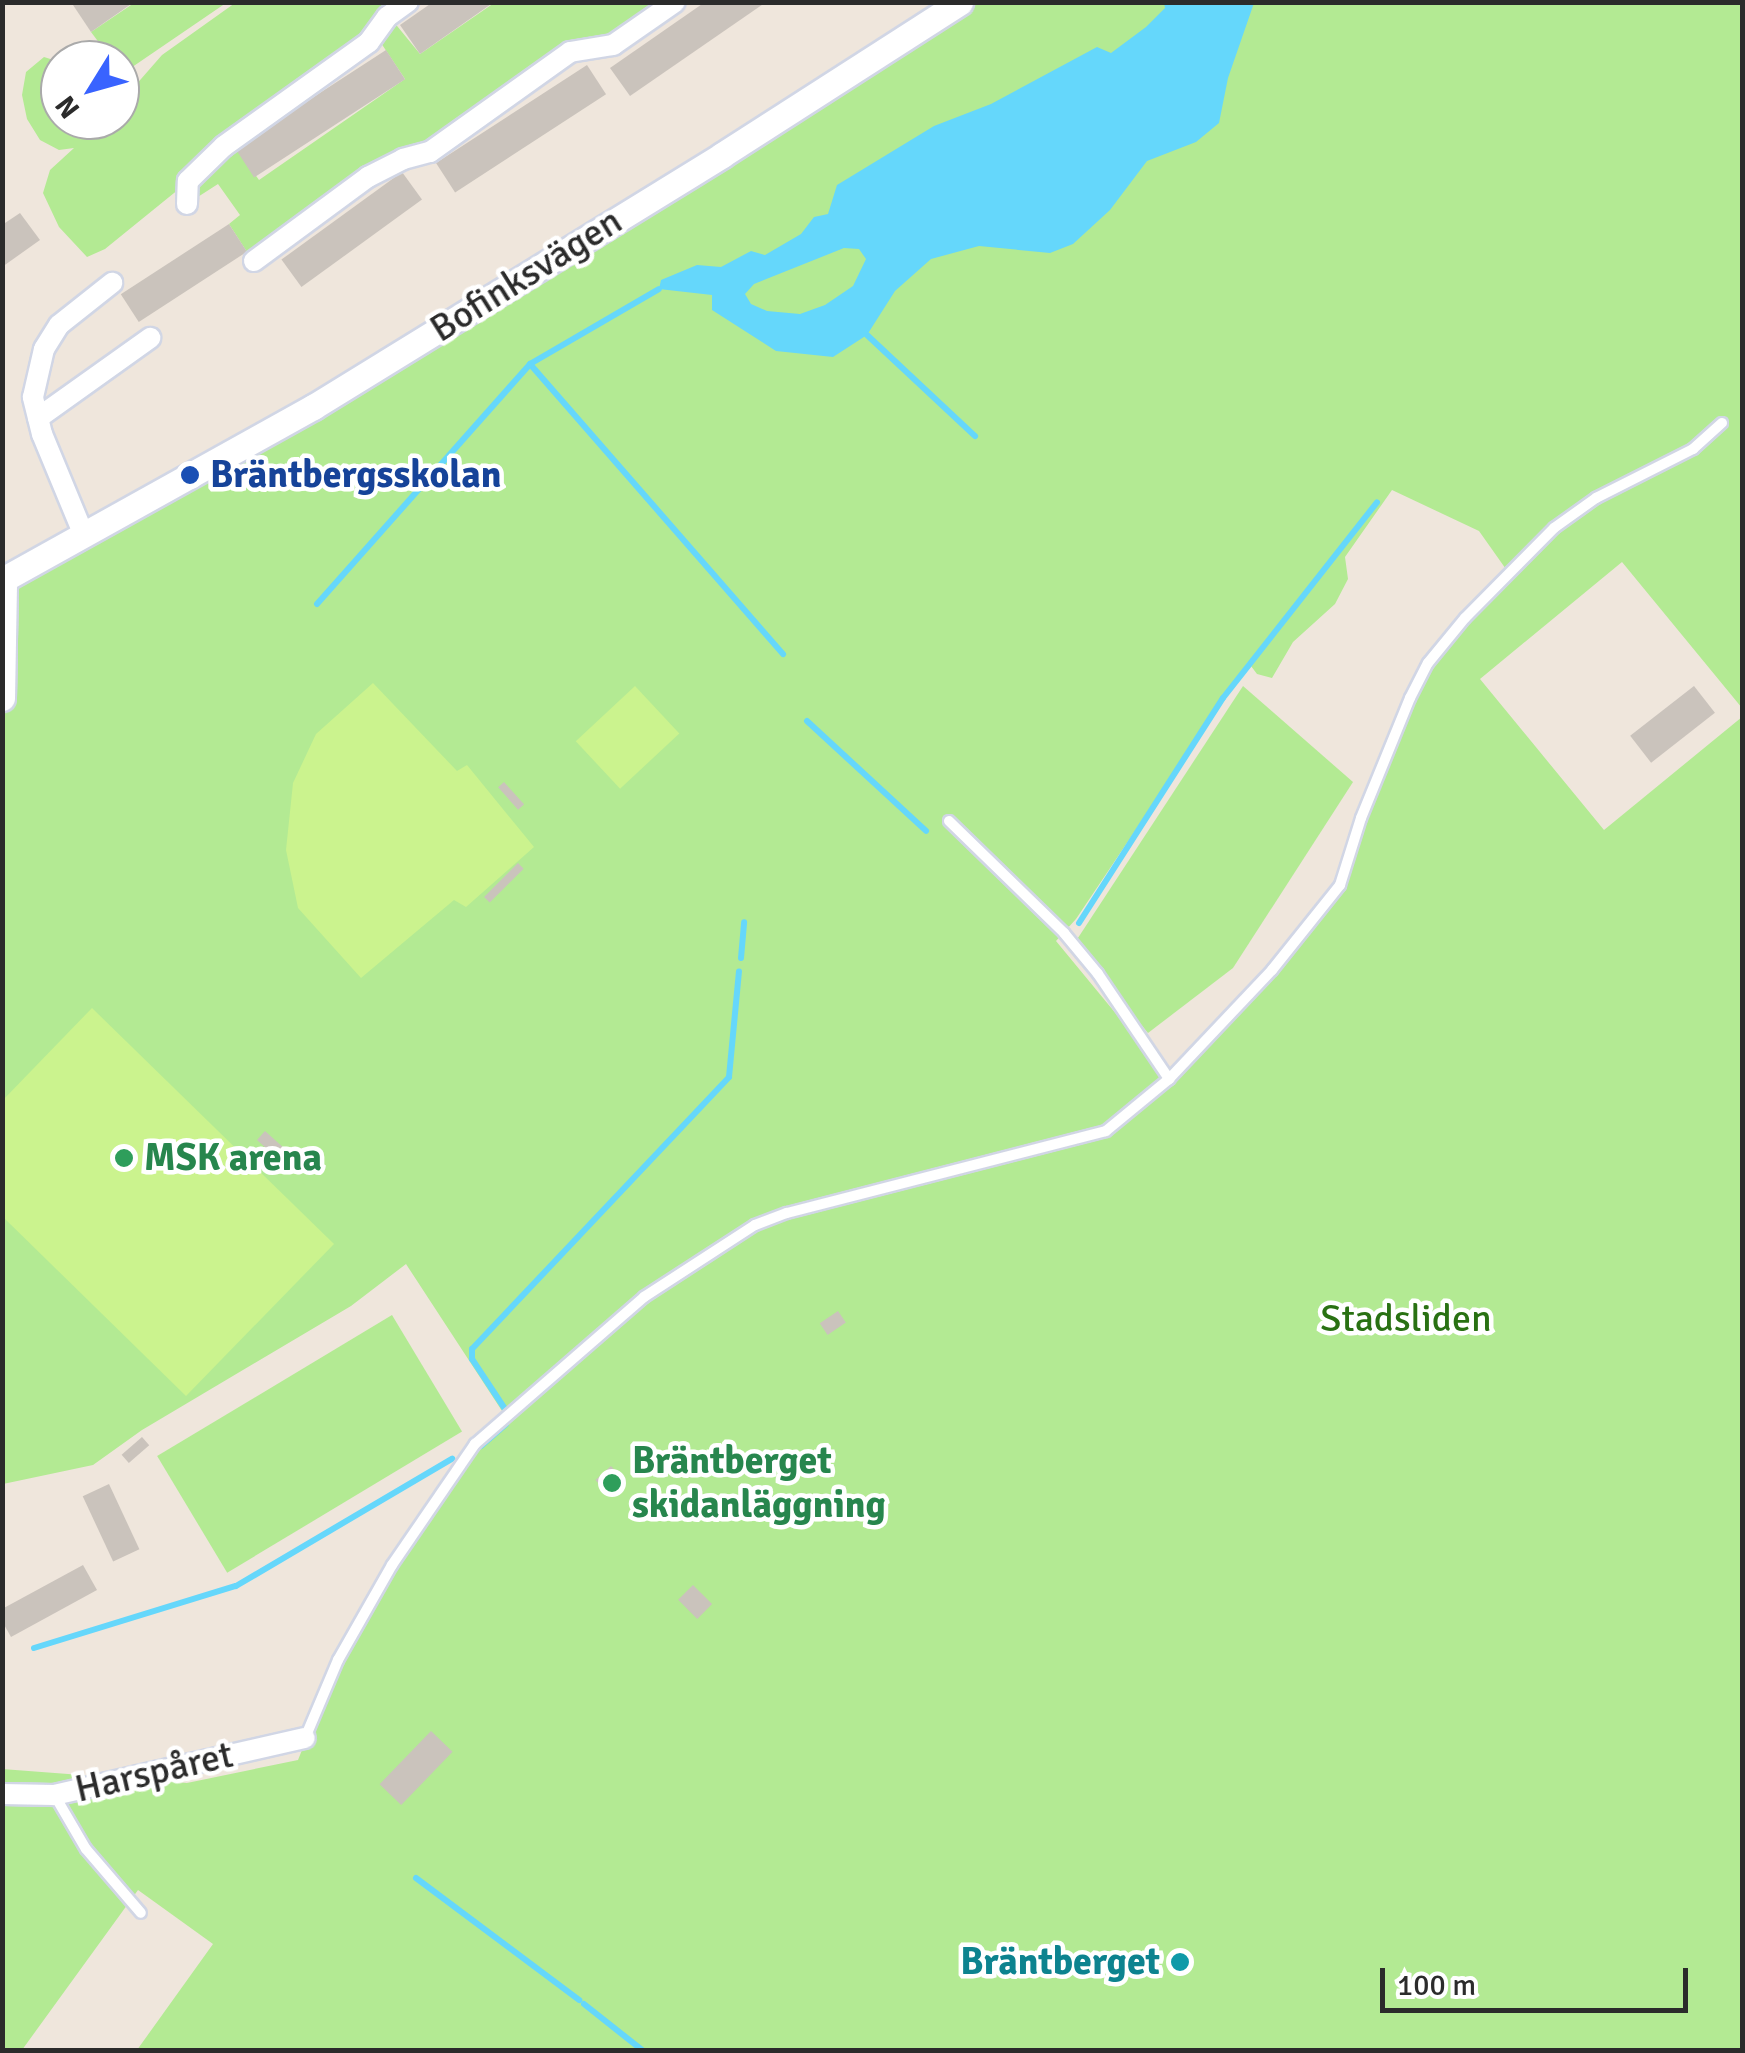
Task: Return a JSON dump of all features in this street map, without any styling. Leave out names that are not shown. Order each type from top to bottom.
[{"type":"street","points":[[186,204],[188,181],[224,146],[369,42],[387,17],[408,2]]},
{"type":"street","points":[[254,261],[368,177],[402,158],[430,152],[570,52],[613,44],[675,2]]},
{"type":"street","name":"Bofinksvägen","points":[[3,579],[312,406],[722,155],[960,2]]},
{"type":"street","points":[[83,533],[33,397],[44,348],[59,325],[112,283]]},
{"type":"street","points":[[38,418],[150,338]]},
{"type":"street","points":[[2,698],[3,579]]},
{"type":"street","name":"Harspåret","points":[[2,1794],[54,1795],[305,1738]]},
{"type":"lane","points":[[305,1738],[338,1660],[392,1564],[475,1444],[644,1297],[755,1225],[787,1213],[1106,1131],[1169,1079],[1272,970],[1340,885],[1360,818],[1428,663],[1554,528],[1596,498],[1693,449],[1722,423]]},
{"type":"lane","points":[[949,820],[1064,933],[1169,1079]]},
{"type":"lane","points":[[54,1795],[86,1849],[140,1913]]},
{"type":"green space","points":[[134,3],[226,3],[140,62],[140,40],[97,40],[91,32]]},
{"type":"green space","points":[[235,3],[408,3],[105,249],[87,257],[59,227],[43,193],[50,170],[74,148],[59,150],[40,140],[140,140],[140,80],[162,55]]},
{"type":"green space","points":[[494,3],[666,3],[441,139],[380,160],[258,250],[247,252],[229,224],[240,215],[218,184],[190,202],[189,189],[233,144],[259,180],[405,79],[379,40],[393,21],[420,54]]},
{"type":"green space","name":"Stadsliden","points":[[960,3],[1742,3],[1742,708],[1622,562],[1480,679],[1604,830],[1742,717],[1742,2050],[137,2050],[213,1944],[138,1890],[22,2050],[3,2050],[2,1769],[187,1783],[298,1760],[338,1660],[392,1565],[475,1444],[504,1414],[406,1264],[351,1306],[142,1430],[93,1465],[3,1484],[4,579]],"holes":[[[1392,490],[1479,531],[1508,572],[1428,663],[1361,818],[1340,885],[1272,970],[1169,1078],[1056,941],[1076,919],[1248,662],[1257,674],[1272,678],[1293,642],[1335,604],[1348,579],[1345,557]]]},
{"type":"green space","points":[[40,60],[40,140],[27,119],[22,95],[26,72]]},
{"type":"green space","points":[[373,683],[457,771],[467,765],[534,847],[466,907],[454,900],[361,978],[298,908],[286,850],[293,783],[316,734]]},
{"type":"green space","points":[[635,686],[679,734],[620,789],[576,741]]},
{"type":"green space","points":[[1243,686],[1353,782],[1233,968],[1148,1033],[1074,944]]},
{"type":"green space","name":"MSK arena","points":[[92,1008],[334,1244],[186,1396],[3,1217],[3,1100]]},
{"type":"green space","points":[[392,1315],[462,1432],[227,1573],[157,1456]]},
{"type":"water","points":[[1164,3],[1254,3],[1228,78],[1219,123],[1196,142],[1147,161],[1110,210],[1073,244],[1050,253],[979,246],[931,259],[895,291],[867,335],[833,357],[776,351],[712,310],[712,295],[659,289],[661,280],[697,265],[721,267],[751,251],[765,255],[801,234],[814,217],[828,214],[837,185],[934,126],[991,104],[1097,47],[1111,53],[1165,8]],"holes":[[[844,248],[859,249],[866,259],[853,286],[825,305],[800,314],[767,311],[751,304],[745,294],[754,284]]]},
{"type":"building","points":[[71,2],[134,2],[91,32]]},
{"type":"building","points":[[433,2],[494,2],[420,54],[400,25]]},
{"type":"building","points":[[705,2],[766,2],[630,96],[610,68]]},
{"type":"building","points":[[386,50],[405,79],[254,177],[235,148]]},
{"type":"building","points":[[587,65],[606,94],[455,192],[436,163]]},
{"type":"building","points":[[402,172],[422,200],[301,287],[281,260]]},
{"type":"building","points":[[20,213],[40,240],[2,267],[2,225]]},
{"type":"building","points":[[229,224],[247,252],[139,322],[121,294]]},
{"type":"building","points":[[1694,686],[1715,713],[1651,763],[1630,736]]},
{"type":"building","points":[[504,782],[524,804],[518,810],[498,787]]},
{"type":"building","points":[[518,863],[524,869],[490,903],[484,897]]},
{"type":"building","points":[[265,1131],[285,1149],[277,1158],[257,1140]]},
{"type":"building","points":[[838,1311],[846,1323],[828,1335],[820,1323]]},
{"type":"building","points":[[142,1437],[149,1445],[129,1463],[122,1455]]},
{"type":"building","points":[[611,1466],[621,1477],[605,1491],[595,1480]]},
{"type":"building","points":[[109,1484],[139,1549],[113,1562],[83,1496]]},
{"type":"building","points":[[83,1565],[97,1590],[11,1637],[2,1621],[2,1609]]},
{"type":"building","points":[[693,1585],[712,1604],[697,1619],[678,1600]]},
{"type":"building","points":[[431,1731],[453,1752],[401,1805],[380,1784]]},
{"type":"waterway","points":[[317,604],[530,364],[659,289]]},
{"type":"waterway","points":[[867,335],[975,436]]},
{"type":"waterway","points":[[530,364],[783,654]]},
{"type":"waterway","points":[[1079,923],[1223,698],[1377,502]]},
{"type":"waterway","points":[[807,721],[926,831]]},
{"type":"waterway","points":[[741,958],[744,922]]},
{"type":"waterway","points":[[505,1409],[472,1359],[472,1349],[729,1077],[739,971]]},
{"type":"waterway","points":[[481,1446],[506,1424]]},
{"type":"waterway","points":[[34,1648],[236,1586],[452,1459]]},
{"type":"waterway","points":[[416,1878],[579,2000]]},
{"type":"waterway","points":[[584,2004],[642,2050]]},
{"type":"place","name":"Bräntbergsskolan","points":[[190,475]]},
{"type":"place","name":"MSK arena","points":[[124,1158]]},
{"type":"place","name":"Bräntberget skidanläggning","points":[[612,1483]]},
{"type":"place","name":"Bräntberget","points":[[1180,1962]]}]
